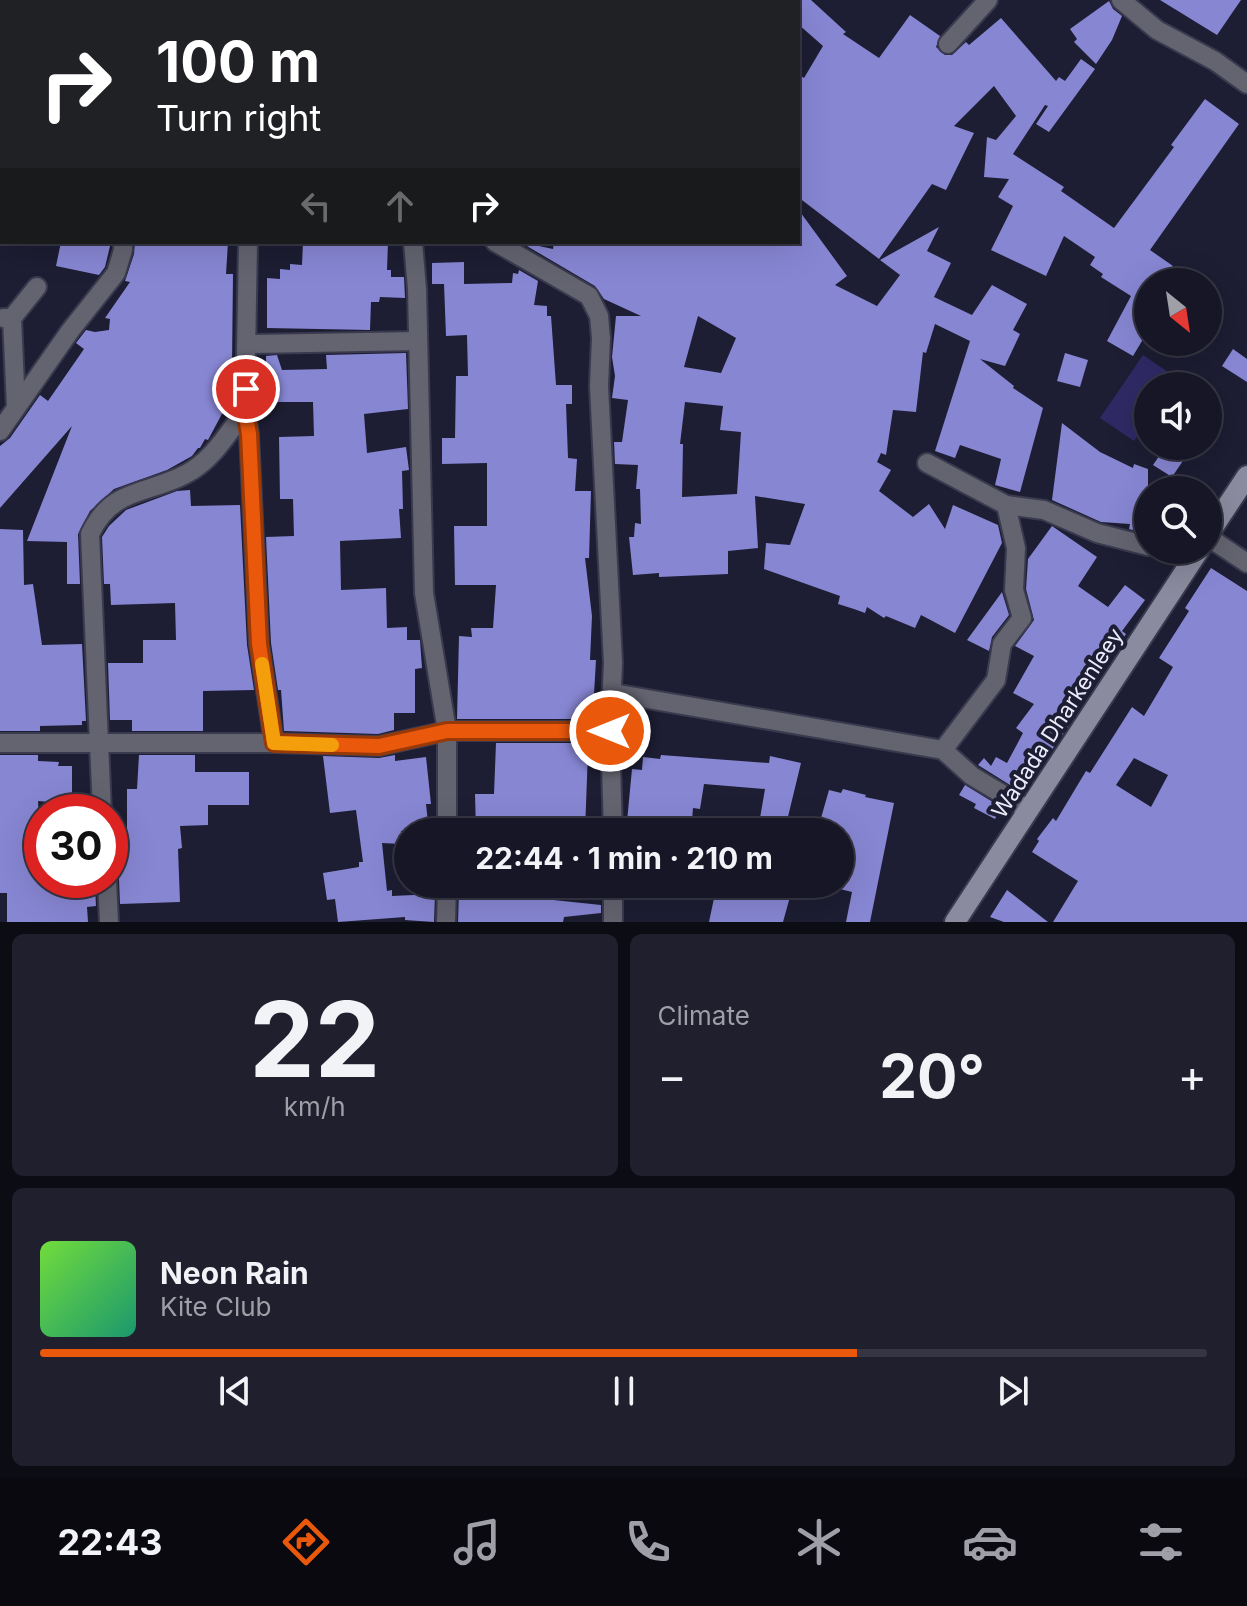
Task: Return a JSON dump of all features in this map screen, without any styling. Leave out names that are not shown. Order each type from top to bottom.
[{"type":"main road","points":[[1222,514],[1247,476]]},
{"type":"main road","name":"Wadada Dharkenleey","points":[[955,922],[1189,564]]},
{"type":"street","points":[[948,44],[988,0]]},
{"type":"street","points":[[1121,0],[1157,30],[1215,61],[1247,84]]},
{"type":"street","points":[[0,431],[70,331],[116,273],[123,244]]},
{"type":"street","points":[[248,244],[245,411],[249,434],[259,644],[274,743]]},
{"type":"street","points":[[413,244],[424,593],[447,731],[447,818]]},
{"type":"street","points":[[498,244],[589,296],[599,316],[599,386],[613,693],[610,731],[613,818]]},
{"type":"street","points":[[16,408],[6,318],[37,287]]},
{"type":"street","points":[[247,344],[418,341]]},
{"type":"street","points":[[101,794],[90,534],[96,520],[109,505],[130,494],[187,474],[211,456],[245,411]]},
{"type":"street","points":[[927,463],[1006,505],[1044,510],[1097,533],[1134,542]]},
{"type":"street","points":[[943,750],[996,680],[1002,644],[1022,618],[1014,590],[1016,548],[1006,505]]},
{"type":"street","points":[[1222,546],[1247,563]]},
{"type":"street","points":[[613,693],[943,750],[972,776],[1029,810]]},
{"type":"street","points":[[0,743],[379,746],[447,731],[610,731]]},
{"type":"street","points":[[108,898],[109,922]]},
{"type":"street","points":[[446,922],[447,898]]},
{"type":"street","points":[[613,898],[613,922]]},
{"type":"shaded area","points":[[1142,356],[1168,372],[1134,372],[1134,441],[1100,418]]},
{"type":"building","points":[[800,0],[811,0],[846,32],[843,34],[879,58],[910,15],[940,36],[936,47],[945,55],[952,55],[966,42],[969,45],[1001,18],[1056,81],[1059,77],[1065,81],[1081,59],[1095,69],[1049,132],[1036,124],[1048,106],[1045,105],[1013,154],[1064,187],[1061,191],[1114,228],[1205,99],[1239,124],[1150,250],[1173,266],[1134,268],[1133,356],[1107,341],[1131,296],[1101,277],[1103,274],[1090,265],[1095,257],[1064,236],[1046,276],[991,250],[1013,206],[998,197],[1009,179],[984,177],[987,137],[996,140],[1016,116],[994,86],[954,126],[974,133],[946,190],[932,184],[879,259],[800,199],[800,75],[804,78],[823,46],[800,26]]},
{"type":"building","points":[[1160,0],[1241,0],[1217,35]]},
{"type":"building","points":[[1109,1],[1122,16],[1112,40],[1096,64],[1074,42],[1077,39],[1070,29]]},
{"type":"building","points":[[800,212],[847,276],[835,285],[877,306],[900,275],[880,260],[939,227],[927,251],[951,263],[934,297],[972,315],[992,285],[1027,304],[1013,330],[1020,334],[1005,366],[980,359],[1013,388],[1043,408],[1020,492],[995,485],[1001,459],[960,445],[955,458],[935,451],[970,341],[935,324],[926,353],[923,352],[916,412],[893,410],[886,455],[881,453],[877,462],[891,470],[879,491],[913,517],[929,504],[945,529],[953,505],[998,525],[1002,543],[955,633],[921,615],[915,628],[886,616],[884,618],[867,607],[865,613],[838,604],[840,596],[764,569],[766,543],[790,545],[805,504],[755,496],[758,548],[728,551],[728,574],[633,575],[629,537],[634,537],[635,523],[641,524],[640,489],[636,489],[638,465],[615,464],[614,442],[622,442],[628,400],[612,398],[615,376],[612,357],[616,316],[641,316],[604,299],[595,286],[523,244],[553,249],[554,244],[800,244]],"holes":[[[698,316],[736,338],[721,373],[684,367]],[[685,402],[723,406],[720,430],[741,432],[737,494],[682,497],[683,444],[680,444]]]},
{"type":"building","points":[[61,244],[111,244],[105,267],[99,275],[56,266]]},
{"type":"building","points":[[135,244],[228,244],[226,274],[233,274],[232,365],[224,396],[231,397],[208,440],[205,439],[192,456],[167,470],[114,489],[90,511],[78,534],[80,584],[67,584],[67,542],[27,541],[72,426],[0,508],[0,446],[10,438],[40,395],[48,401],[84,349],[76,343],[86,330],[109,330],[110,319],[105,318],[130,282],[125,281]]},
{"type":"building","points":[[303,244],[388,244],[387,270],[391,270],[391,277],[404,277],[405,298],[380,297],[379,302],[371,302],[370,330],[267,328],[267,278],[280,279],[280,269],[290,270],[290,264],[302,265]]},
{"type":"building","points":[[464,262],[464,284],[512,283],[513,273],[518,274],[519,270],[538,281],[534,305],[547,306],[547,316],[551,316],[556,385],[572,385],[572,404],[566,404],[568,458],[577,459],[575,491],[591,491],[589,558],[585,558],[592,616],[590,660],[596,660],[594,694],[587,697],[583,719],[457,719],[459,636],[472,637],[471,628],[493,628],[496,585],[455,585],[454,526],[487,526],[487,463],[442,464],[442,438],[455,438],[456,376],[468,376],[467,335],[446,336],[444,284],[432,284],[432,263]]},
{"type":"building","points":[[1233,349],[1247,359],[1247,382],[1222,366]]},
{"type":"building","points":[[406,353],[408,409],[364,414],[367,453],[406,447],[409,470],[402,471],[403,509],[399,509],[401,538],[340,541],[341,590],[386,588],[387,628],[407,627],[407,640],[420,640],[422,668],[415,669],[415,713],[394,713],[394,730],[378,734],[284,731],[281,690],[278,690],[271,643],[266,537],[294,536],[293,499],[280,499],[279,437],[314,436],[313,402],[266,402],[266,356],[277,355],[282,370],[327,369],[326,355]]},
{"type":"building","points":[[1065,353],[1088,360],[1080,387],[1057,381]]},
{"type":"building","points":[[1062,423],[1100,452],[1133,468],[1134,464],[1148,469],[1148,476],[1134,476],[1134,530],[1129,529],[1130,524],[1101,522],[1052,500]]},
{"type":"building","points":[[1156,460],[1184,460],[1173,476],[1153,465]]},
{"type":"building","points":[[190,490],[191,506],[240,505],[247,645],[254,690],[203,691],[203,731],[132,731],[132,720],[110,720],[108,663],[143,663],[143,640],[176,640],[175,603],[111,605],[110,584],[104,584],[102,537],[126,510],[177,491]]},
{"type":"building","points":[[1052,526],[1097,557],[1078,586],[1108,607],[1125,585],[1145,600],[1122,631],[1126,634],[1023,793],[978,765],[984,758],[991,766],[996,757],[1007,763],[1023,733],[1016,728],[1034,704],[1013,693],[1034,656],[1015,646],[1034,620],[1026,589],[1028,559]]},
{"type":"building","points":[[0,529],[23,530],[24,585],[33,584],[42,645],[82,644],[86,721],[82,721],[82,725],[40,726],[40,731],[0,731]]},
{"type":"building","points":[[1211,568],[1247,591],[1247,922],[1053,922],[1078,881],[1032,852],[1039,841],[1037,839],[1053,818],[1056,821],[1086,771],[1090,773],[1132,707],[1144,716],[1173,667],[1159,658],[1189,611],[1185,608]],"holes":[[[1134,758],[1168,775],[1151,807],[1116,785]]]},
{"type":"building","points":[[1002,592],[1009,615],[992,637],[989,651],[967,640]]},
{"type":"building","points":[[496,743],[581,743],[580,751],[588,751],[586,818],[476,818],[475,794],[494,794]]},
{"type":"building","points":[[0,755],[38,755],[38,761],[72,766],[72,794],[24,794],[24,898],[96,898],[96,906],[87,907],[88,922],[7,922],[7,893],[0,893]]},
{"type":"building","points":[[139,755],[195,755],[195,772],[249,772],[249,805],[208,805],[208,825],[180,826],[180,902],[120,904],[120,898],[128,898],[127,789],[137,789]]},
{"type":"building","points":[[395,755],[395,761],[426,757],[431,804],[426,804],[427,818],[394,818],[394,844],[382,843],[387,891],[392,890],[394,898],[435,898],[434,922],[405,920],[405,917],[338,922],[335,899],[327,900],[323,873],[359,867],[359,862],[363,862],[356,810],[330,813],[323,756],[379,758]]},
{"type":"building","points":[[661,755],[769,763],[770,756],[801,763],[788,818],[760,818],[765,789],[704,784],[700,809],[693,808],[692,818],[627,818],[632,769],[642,770],[643,757],[660,759]]},
{"type":"building","points":[[965,785],[1001,807],[995,819],[974,808],[976,804],[959,795]]},
{"type":"building","points":[[843,789],[894,803],[870,922],[846,922],[851,898],[854,898],[854,818],[821,818],[829,790],[841,793]]},
{"type":"building","points":[[1007,890],[1048,922],[1004,922],[990,917]]},
{"type":"building","points":[[459,898],[535,898],[601,905],[601,913],[564,917],[563,922],[458,922]]},
{"type":"building","points":[[714,898],[790,898],[783,922],[709,922]]},
{"type":"slow traffic","points":[[262,664],[274,743],[332,745]]},
{"type":"route","points":[[246,389],[259,644],[274,743],[379,746],[447,731],[610,731]]}]
